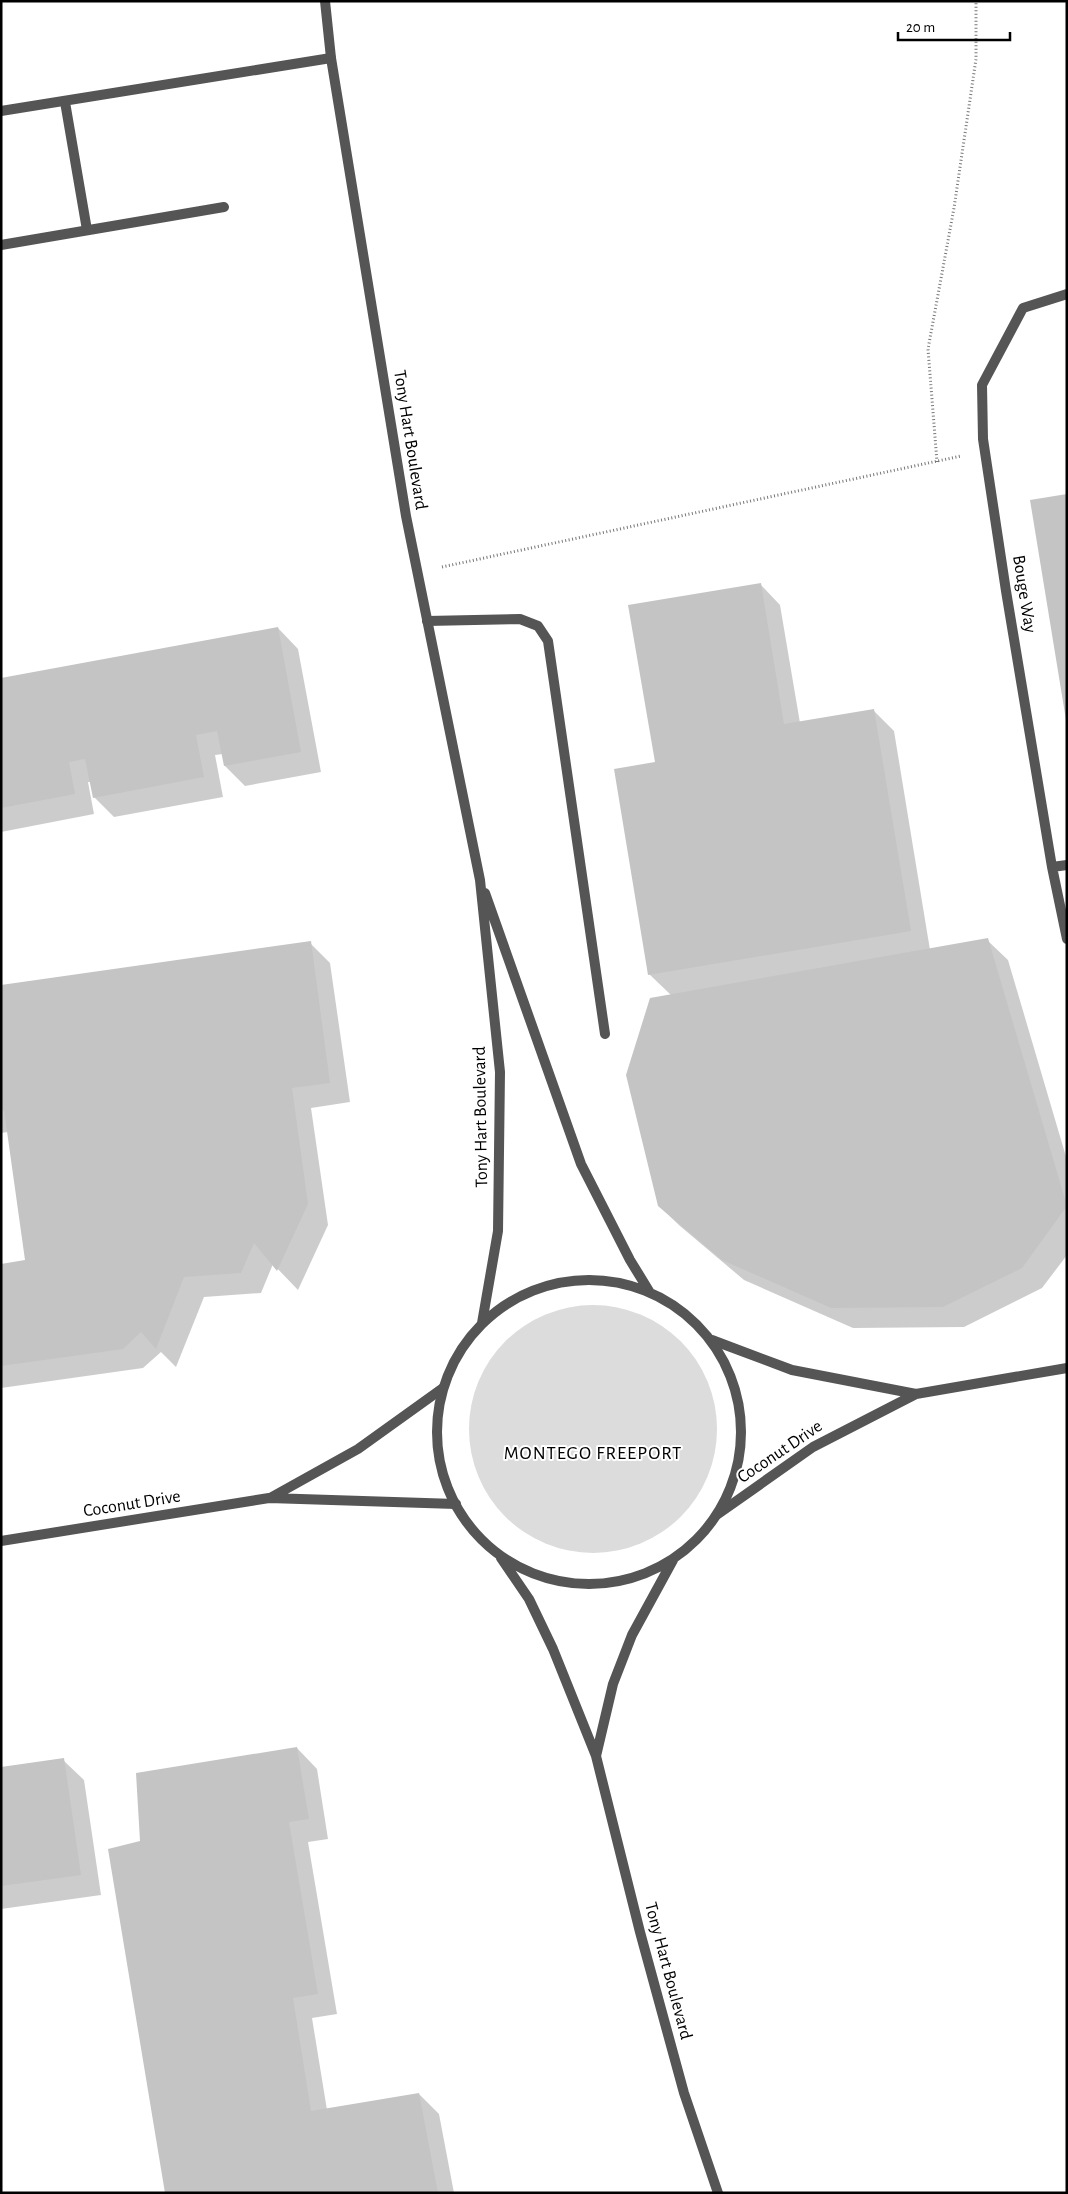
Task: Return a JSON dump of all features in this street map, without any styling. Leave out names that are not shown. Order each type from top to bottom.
[{"type":"street","name":"Tony Hart Boulevard","points":[[325,1],[331,58],[417,572],[480,880],[500,1072],[498,1231],[482,1324]]},
{"type":"street","points":[[1,112],[331,58]]},
{"type":"street","points":[[65,102],[87,230]]},
{"type":"street","points":[[1,246],[224,207]]},
{"type":"street","name":"Bouge Way","points":[[1067,294],[1023,308],[982,385],[985,452],[1052,867],[1067,938]]},
{"type":"street","points":[[428,621],[520,619],[538,626],[548,641],[605,1034]]},
{"type":"street","points":[[1052,867],[1067,865]]},
{"type":"street","name":"Tony Hart Boulevard","points":[[480,880],[581,1164],[630,1260],[649,1291]]},
{"type":"street","points":[[606,1280],[649,1291],[684,1312],[712,1340],[733,1381],[742,1427],[736,1472],[718,1514],[698,1540],[674,1560],[640,1576],[604,1585],[567,1583],[531,1573],[499,1554],[474,1532],[456,1504],[442,1467],[437,1427],[443,1388],[459,1354],[482,1324],[518,1297],[560,1282],[606,1280]]},
{"type":"street","name":"Coconut Drive","points":[[712,1340],[792,1370],[916,1394]]},
{"type":"street","name":"Coconut Drive","points":[[718,1514],[813,1447],[916,1394],[1067,1368]]},
{"type":"street","name":"Coconut Drive","points":[[269,1498],[358,1448],[443,1388]]},
{"type":"street","name":"Coconut Drive","points":[[1,1540],[269,1498],[456,1504]]},
{"type":"street","name":"Tony Hart Boulevard","points":[[499,1554],[529,1599],[553,1649],[596,1756],[640,1932],[684,2093],[718,2193]]},
{"type":"street","name":"Tony Hart Boulevard","points":[[596,1756],[613,1684],[632,1635],[674,1560]]},
{"type":"path","points":[[937,462],[928,349],[954,208],[976,59],[976,1]]},
{"type":"path","points":[[417,572],[985,452]]},
{"type":"shaded area","points":[[593,1305],[629,1311],[651,1320],[671,1333],[689,1351],[702,1371],[711,1393],[717,1429],[711,1465],[702,1487],[689,1507],[671,1525],[651,1538],[629,1547],[593,1553],[557,1547],[535,1538],[515,1525],[497,1507],[484,1487],[475,1465],[469,1429],[475,1393],[484,1371],[497,1351],[515,1333],[535,1320],[557,1311]]},
{"type":"building","points":[[1067,494],[1067,720],[1066,720],[1030,500]]},
{"type":"building","points":[[761,583],[784,724],[874,709],[911,931],[648,975],[614,769],[655,762],[628,605]]},
{"type":"building","points":[[278,627],[301,752],[224,766],[217,731],[196,735],[204,777],[93,798],[85,759],[69,762],[75,794],[1,808],[1,678]]},
{"type":"building","points":[[988,938],[1067,1206],[1022,1268],[943,1307],[831,1308],[722,1260],[658,1206],[626,1075],[650,998]]},
{"type":"building","points":[[311,941],[330,1083],[292,1088],[308,1204],[277,1271],[254,1243],[241,1273],[184,1277],[156,1349],[141,1332],[123,1349],[1,1366],[1,1264],[25,1260],[4,1110],[1,1111],[1,985]]},
{"type":"building","points":[[297,1747],[309,1819],[289,1822],[318,1994],[293,1998],[311,2111],[419,2093],[438,2193],[165,2193],[108,1849],[140,1841],[136,1773]]},
{"type":"building","points":[[64,1758],[81,1875],[1,1886],[1,1767]]},
{"type":"district","name":"MONTEGO FREEPORT","points":[[593,1453]]}]
